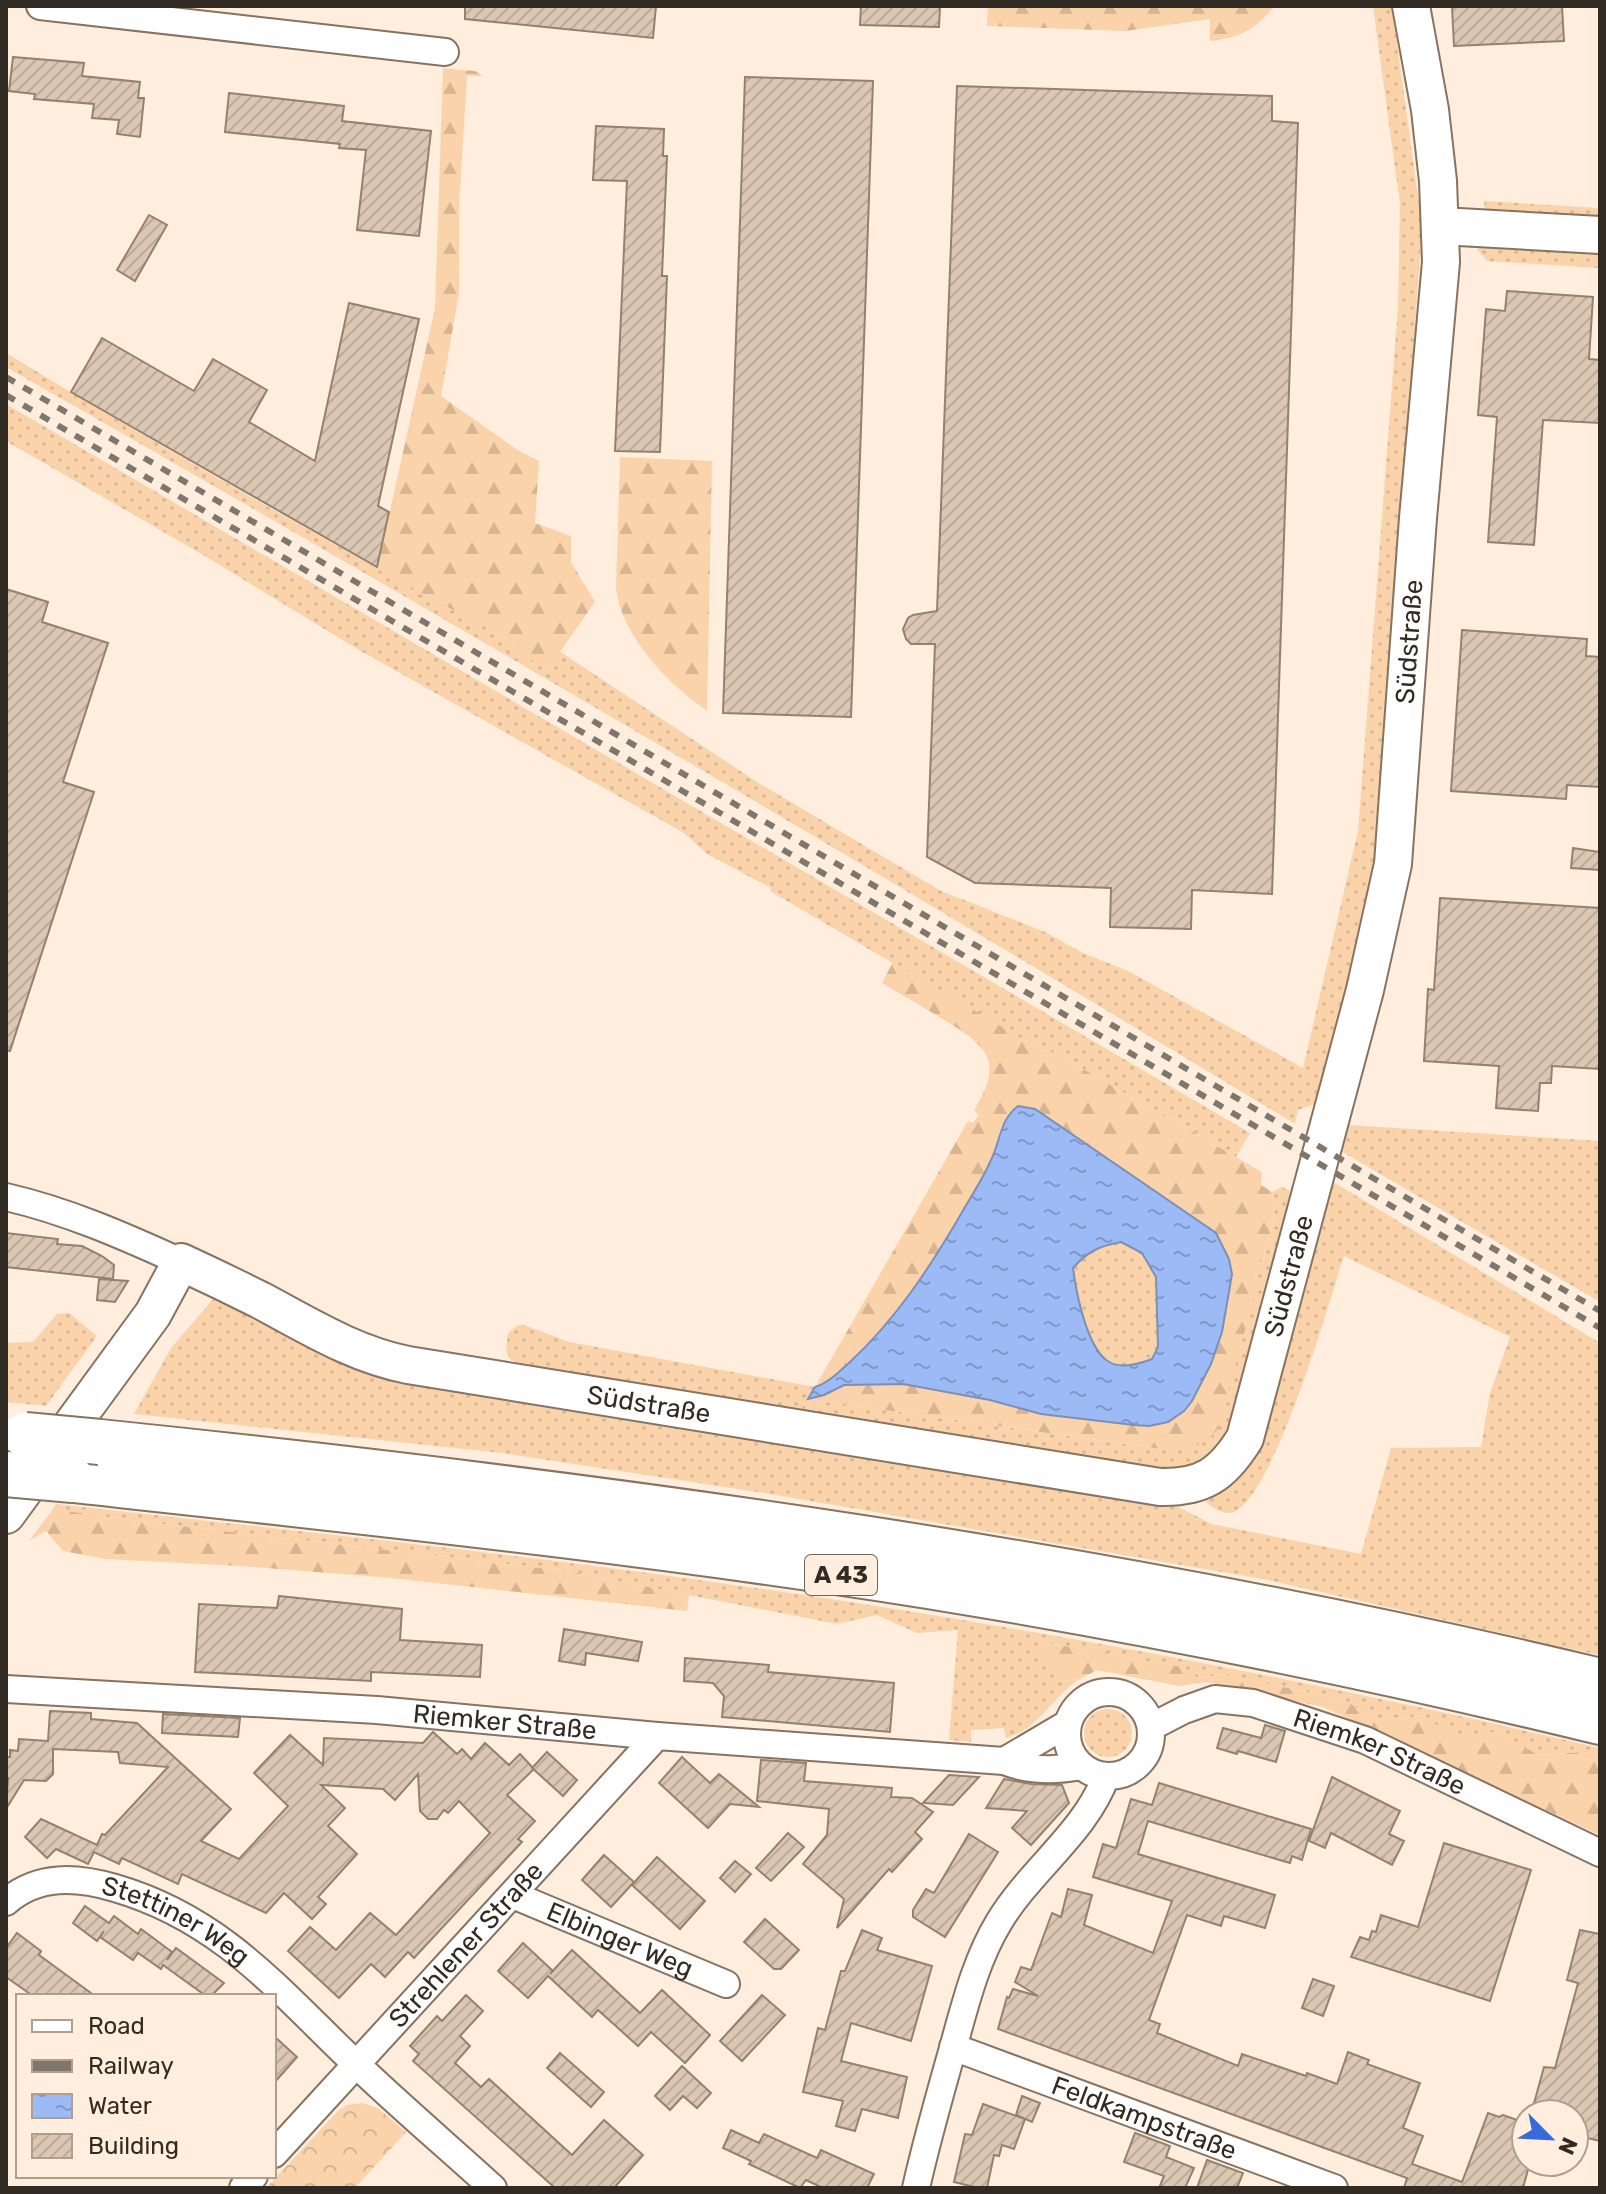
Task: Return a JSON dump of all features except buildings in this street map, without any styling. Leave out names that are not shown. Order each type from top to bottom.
[{"type":"highway","name":"A 43","points":[[16,1434],[360,1470],[738,1519],[957,1553],[1201,1595],[1600,1681]]},
{"type":"highway","name":"A 43","points":[[6,1474],[429,1520],[982,1595],[1316,1659],[1600,1722]]},
{"type":"street","points":[[40,6],[445,52]]},
{"type":"street","name":"Südstraße","points":[[6,1197],[40,1205],[96,1225],[260,1300],[338,1344],[385,1361],[1160,1487],[1191,1485],[1220,1472],[1245,1438],[1365,990],[1393,864],[1417,532],[1440,286],[1441,226],[1430,110],[1411,6]]},
{"type":"street","points":[[1441,226],[1600,235]]},
{"type":"street","points":[[6,1515],[153,1314],[181,1262]]},
{"type":"street","name":"Riemker Straße","points":[[6,1689],[377,1710],[657,1736],[1004,1761],[1021,1768],[1043,1770],[1081,1766]]},
{"type":"street","points":[[1102,1691],[1119,1692],[1134,1699],[1145,1711],[1151,1727],[1145,1756],[1135,1767],[1121,1774],[1106,1776],[1081,1766],[1071,1754],[1066,1739],[1067,1724],[1074,1708],[1086,1697],[1102,1691]]},
{"type":"street","name":"Riemker Straße","points":[[1151,1727],[1215,1699],[1253,1703],[1365,1740],[1600,1853]]},
{"type":"street","points":[[1004,1761],[1067,1724]]},
{"type":"street","name":"Strehlener Straße","points":[[276,2152],[657,1736]]},
{"type":"street","points":[[916,2188],[978,1965],[997,1924],[1017,1894],[1098,1799],[1106,1776]]},
{"type":"street","name":"Stettiner Weg","points":[[6,1902],[34,1884],[56,1879],[77,1879],[137,1894],[191,1919],[240,1954],[356,2065],[493,2188]]},
{"type":"street","name":"Elbinger Weg","points":[[513,1895],[726,1984]]},
{"type":"street","name":"Feldkampstraße","points":[[953,2047],[1334,2188]]},
{"type":"green space","points":[[988,6],[1275,6],[1247,31],[1210,41],[1210,19],[1126,31],[987,26]]},
{"type":"green space","points":[[1373,6],[1392,6],[1422,226],[1378,861],[1315,1104],[1298,1110],[1295,1124],[653,741],[6,367],[6,353],[258,501],[513,642],[516,651],[548,669],[559,651],[757,782],[941,891],[1045,932],[1083,953],[1128,971],[1303,1068],[1358,831],[1398,307],[1400,204]]},
{"type":"green space","points":[[443,68],[475,71],[483,76],[467,76],[459,207],[459,293],[441,396],[519,451],[539,461],[535,523],[571,536],[571,562],[595,602],[548,669],[515,651],[513,642],[377,569],[435,308]]},
{"type":"green space","points":[[1484,201],[1600,208],[1600,221],[1485,211]]},
{"type":"green space","points":[[1486,245],[1600,247],[1600,268],[1487,261],[1477,249]]},
{"type":"green space","points":[[6,404],[1250,1133],[1236,1157],[1064,1058],[1041,1050],[770,891],[771,888],[707,854],[684,833],[359,650],[205,556],[6,441]]},
{"type":"green space","points":[[620,457],[712,461],[707,711],[677,688],[649,658],[627,624],[620,606],[616,588]]},
{"type":"green space","points":[[893,962],[1041,1050],[1064,1058],[1262,1172],[1261,1185],[1272,1192],[1275,1215],[1264,1257],[1257,1266],[1257,1286],[1218,1429],[1206,1441],[1185,1448],[1161,1449],[822,1401],[801,1410],[808,1399],[844,1385],[903,1384],[990,1400],[1041,1414],[1149,1426],[1168,1421],[1216,1233],[1035,1109],[1018,1106],[1001,1126],[993,1158],[927,1272],[879,1335],[842,1369],[815,1387],[968,1121],[973,1123],[979,1115],[974,1110],[989,1078],[986,1055],[969,1037],[882,983]]},
{"type":"green space","points":[[1348,1125],[1600,1141],[1600,1302],[1334,1147],[1342,1128]]},
{"type":"green space","points":[[1325,1177],[1600,1343],[1599,1655],[1263,1579],[770,1494],[502,1453],[134,1414],[171,1348],[215,1297],[415,1379],[1176,1506],[1212,1524],[1361,1554],[1391,1448],[1481,1447],[1490,1393],[1510,1337],[1344,1256],[1297,1398],[1263,1477],[1245,1503],[1229,1513],[1216,1509],[1197,1494],[1209,1490]]},
{"type":"green space","points":[[1282,1187],[1290,1191],[1288,1202],[1231,1420],[1209,1453],[1179,1467],[1151,1468],[521,1365],[510,1359],[506,1350],[508,1333],[518,1325],[524,1325],[569,1342],[815,1387],[803,1409],[822,1401],[1161,1449],[1257,1286],[1256,1270],[1264,1257],[1275,1216],[1272,1192]]},
{"type":"green space","points":[[1121,1242],[1142,1253],[1156,1276],[1158,1347],[1152,1359],[1124,1365],[1109,1362],[1095,1345],[1084,1319],[1073,1268],[1094,1250]]},
{"type":"green space","points":[[69,1313],[97,1336],[46,1406],[6,1402],[6,1343],[33,1342],[57,1314]]},
{"type":"green space","points":[[56,1504],[541,1559],[859,1603],[1107,1645],[1354,1693],[1600,1748],[1600,1754],[1539,1755],[1496,1732],[1457,1738],[1422,1716],[1376,1720],[1343,1699],[1220,1674],[1200,1679],[1182,1667],[1038,1641],[1062,1681],[1080,1679],[1029,1727],[1018,1733],[1006,1738],[1004,1728],[971,1730],[971,1742],[949,1740],[958,1630],[917,1633],[877,1615],[837,1624],[567,1571],[130,1520],[53,1509]]},
{"type":"green space","points":[[53,1509],[567,1571],[689,1595],[687,1611],[391,1578],[106,1559],[63,1551],[46,1531],[29,1541]]},
{"type":"green space","points":[[1037,1641],[1182,1667],[1200,1679],[1220,1674],[1343,1699],[1376,1720],[1422,1716],[1457,1737],[1496,1732],[1539,1755],[1600,1754],[1600,1835],[1323,1707],[1207,1682],[1179,1686],[1097,1670],[1080,1679],[1062,1681],[1046,1660]]},
{"type":"green space","points":[[1108,1709],[1125,1716],[1132,1733],[1125,1750],[1108,1757],[1091,1750],[1084,1733],[1091,1716]]},
{"type":"green space","points":[[362,2103],[378,2108],[406,2132],[355,2188],[266,2188],[338,2111],[347,2105]]},
{"type":"water","points":[[1018,1106],[1035,1109],[1216,1233],[1229,1259],[1232,1274],[1222,1332],[1211,1364],[1192,1401],[1168,1422],[1149,1426],[1041,1414],[990,1400],[903,1384],[844,1385],[808,1399],[815,1387],[834,1376],[867,1346],[911,1292],[981,1181],[1012,1112]],"holes":[[[1121,1242],[1142,1253],[1156,1277],[1158,1347],[1152,1359],[1130,1365],[1114,1364],[1101,1355],[1089,1333],[1073,1268],[1100,1248]]]},
{"type":"railway","points":[[6,377],[1600,1311]]},
{"type":"railway","points":[[6,395],[1600,1328]]}]
